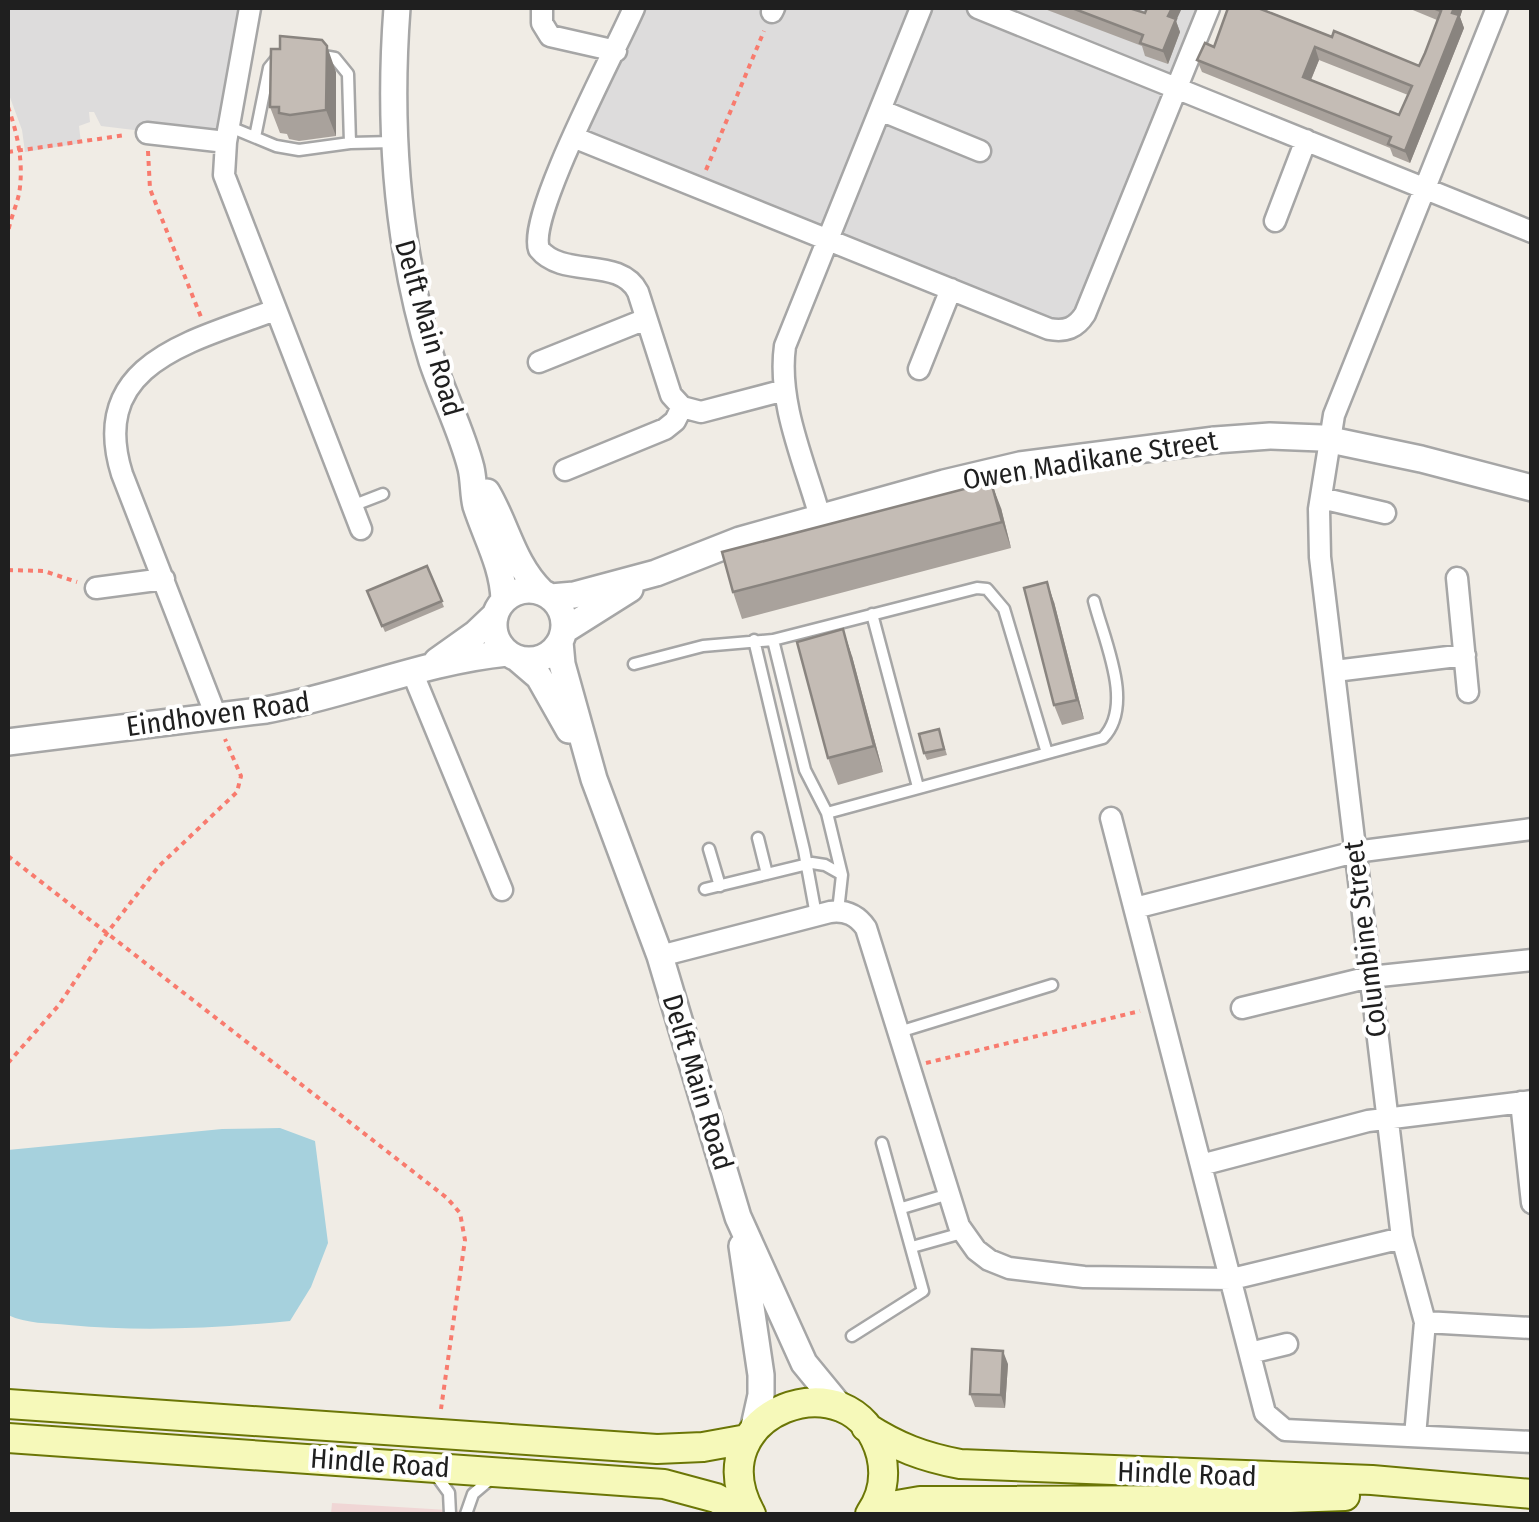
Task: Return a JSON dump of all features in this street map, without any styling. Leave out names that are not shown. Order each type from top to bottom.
[{"type":"main road","points":[[748,1514],[738,1477],[750,1435],[766,1416],[802,1402],[841,1408]]},
{"type":"main road","name":"Hindle Road","points":[[8,1404],[657,1449],[693,1448],[750,1435]]},
{"type":"main road","name":"Hindle Road","points":[[841,1408],[900,1448],[960,1464],[1372,1480],[1532,1494]]},
{"type":"main road","points":[[866,1427],[878,1446],[883,1467],[882,1489],[872,1512]]},
{"type":"main road","name":"Hindle Road","points":[[8,1438],[664,1484],[716,1498],[748,1514]]},
{"type":"main road","name":"Hindle Road","points":[[872,1512],[920,1501],[1232,1500],[1456,1489]]},
{"type":"street","points":[[250,8],[227,134],[227,186],[361,529]]},
{"type":"street","name":"Delft Main Road","points":[[391,8],[394,142],[402,234],[414,300],[470,467],[475,502],[499,567],[500,607]]},
{"type":"street","points":[[542,8],[542,22],[550,36],[616,51]]},
{"type":"street","points":[[634,8],[591,96],[538,225],[539,249],[557,262],[624,276],[635,286],[671,396],[682,407],[701,412],[785,390]]},
{"type":"street","points":[[820,517],[785,390],[785,346],[921,8]]},
{"type":"street","points":[[978,8],[1532,232]]},
{"type":"street","points":[[573,137],[1050,329],[1066,330],[1080,321],[1209,8]]},
{"type":"street","name":"Columbine Street","points":[[1415,1436],[1425,1322],[1402,1238],[1320,557],[1321,498],[1334,416],[1498,8]]},
{"type":"street","points":[[880,110],[980,151]]},
{"type":"street","points":[[146,132],[227,134]]},
{"type":"street","points":[[1275,221],[1306,140]]},
{"type":"street","points":[[918,370],[951,289]]},
{"type":"street","points":[[216,716],[117,458],[116,410],[130,382],[146,367],[208,336],[275,310]]},
{"type":"street","points":[[539,362],[646,319]]},
{"type":"street","points":[[565,470],[665,429],[675,421],[682,407]]},
{"type":"street","name":"Owen Madikane Street","points":[[546,595],[574,595],[656,573],[740,540],[1020,465],[1215,440],[1305,435],[1421,459],[1532,488]]},
{"type":"street","name":"Delft Main Road","points":[[470,467],[490,496],[517,560],[546,595]]},
{"type":"street","points":[[1321,498],[1385,514]]},
{"type":"street","name":"Owen Madikane Street","points":[[562,636],[656,573]]},
{"type":"street","points":[[1457,578],[1468,692]]},
{"type":"street","points":[[96,588],[164,579]]},
{"type":"street","points":[[522,590],[546,595],[559,606],[562,636],[542,658],[512,656],[495,636],[500,607],[522,590]]},
{"type":"street","name":"Eindhoven Road","points":[[418,671],[475,634],[500,607]]},
{"type":"street","name":"Delft Main Road","points":[[562,636],[562,664],[594,779],[660,956],[738,1217],[804,1363],[841,1408]]},
{"type":"street","name":"Delft Main Road","points":[[512,656],[539,677],[594,779]]},
{"type":"street","name":"Eindhoven Road","points":[[8,742],[308,702],[418,671],[512,656]]},
{"type":"street","points":[[1335,671],[1464,656]]},
{"type":"street","points":[[418,671],[502,890]]},
{"type":"street","points":[[1111,818],[1265,1413],[1285,1430],[1532,1442]]},
{"type":"street","points":[[1135,908],[1355,852],[1532,829]]},
{"type":"street","points":[[660,956],[816,915],[838,911],[852,914],[866,928],[962,1233],[989,1260],[1009,1268],[1084,1276],[1232,1279],[1402,1238]]},
{"type":"street","points":[[1242,1008],[1370,977],[1532,960]]},
{"type":"street","points":[[1201,1165],[1387,1118],[1526,1101],[1532,1203]]},
{"type":"street","name":"Delft Main Road","points":[[738,1217],[762,1375],[750,1435]]},
{"type":"street","points":[[1425,1322],[1532,1328]]},
{"type":"street","points":[[1250,1352],[1286,1344]]},
{"type":"lane","points":[[255,137],[269,68],[280,56],[294,52],[335,58],[344,66],[349,83],[350,143]]},
{"type":"lane","points":[[227,134],[255,137],[299,150],[394,142]]},
{"type":"lane","points":[[352,506],[382,494]]},
{"type":"lane","points":[[634,664],[703,646],[773,640],[978,588],[993,594],[1004,609],[1047,753]]},
{"type":"lane","points":[[826,813],[1103,738],[1119,714],[1119,695],[1094,601]]},
{"type":"lane","points":[[872,614],[918,787]]},
{"type":"lane","points":[[754,640],[816,915]]},
{"type":"lane","points":[[773,640],[805,770],[826,813],[842,875],[838,911]]},
{"type":"lane","points":[[758,838],[767,874]]},
{"type":"lane","points":[[709,849],[720,886]]},
{"type":"lane","points":[[705,889],[806,864],[825,865],[842,875]]},
{"type":"lane","points":[[899,1032],[1052,984]]},
{"type":"lane","points":[[852,1336],[922,1291],[882,1143]]},
{"type":"lane","points":[[902,1208],[949,1194]]},
{"type":"lane","points":[[912,1247],[962,1233]]},
{"type":"lane","points":[[419,1466],[440,1478],[449,1493],[450,1514]]},
{"type":"lane","points":[[466,1514],[473,1494],[502,1471]]},
{"type":"path","points":[[698,188],[773,10]]},
{"type":"path","points":[[8,107],[19,150],[19,196],[8,233]]},
{"type":"path","points":[[8,152],[146,132],[150,189],[208,336]]},
{"type":"path","points":[[8,570],[44,572],[96,588]]},
{"type":"path","points":[[8,1063],[59,1006],[107,933],[160,866],[237,792],[240,776],[216,716]]},
{"type":"path","points":[[8,856],[446,1198],[460,1213],[465,1240],[440,1414]]},
{"type":"path","points":[[910,1068],[1160,1006]]},
{"type":"shaded area","points":[[8,8],[249,8],[225,141],[101,126],[94,112],[89,112],[90,122],[79,126],[81,143],[25,152],[22,130],[8,92]]},
{"type":"shaded area","points":[[632,8],[1210,8],[1072,329],[572,138]]},
{"type":"shaded area","points":[[332,1503],[515,1514],[331,1514]]},
{"type":"water","points":[[280,1128],[315,1141],[328,1243],[311,1287],[290,1321],[124,1328],[38,1323],[8,1315],[8,1150],[222,1129]]},
{"type":"building","points":[[1072,8],[1129,8],[1145,13],[1147,8],[1172,8],[1168,16],[1176,19],[1163,51],[1140,43],[1143,35]]},
{"type":"building","points":[[1228,8],[1258,8],[1332,37],[1334,31],[1419,66],[1441,11],[1433,8],[1454,8],[1452,13],[1459,15],[1405,151],[1388,144],[1391,137],[1197,60],[1205,43],[1214,47]],"holes":[[[1315,47],[1412,86],[1399,115],[1303,77]]]},
{"type":"building","points":[[280,36],[322,40],[327,46],[326,110],[290,115],[279,113],[279,107],[270,107],[271,49],[280,49]]},
{"type":"building","points":[[991,482],[1002,522],[733,592],[722,552]]},
{"type":"building","points":[[427,566],[442,601],[382,626],[367,591]]},
{"type":"building","points":[[1047,582],[1077,700],[1054,705],[1024,588]]},
{"type":"building","points":[[843,629],[874,746],[828,758],[797,642]]},
{"type":"building","points":[[939,729],[944,749],[924,753],[919,734]]},
{"type":"building","points":[[972,1349],[1003,1351],[1001,1395],[970,1394]]}]
